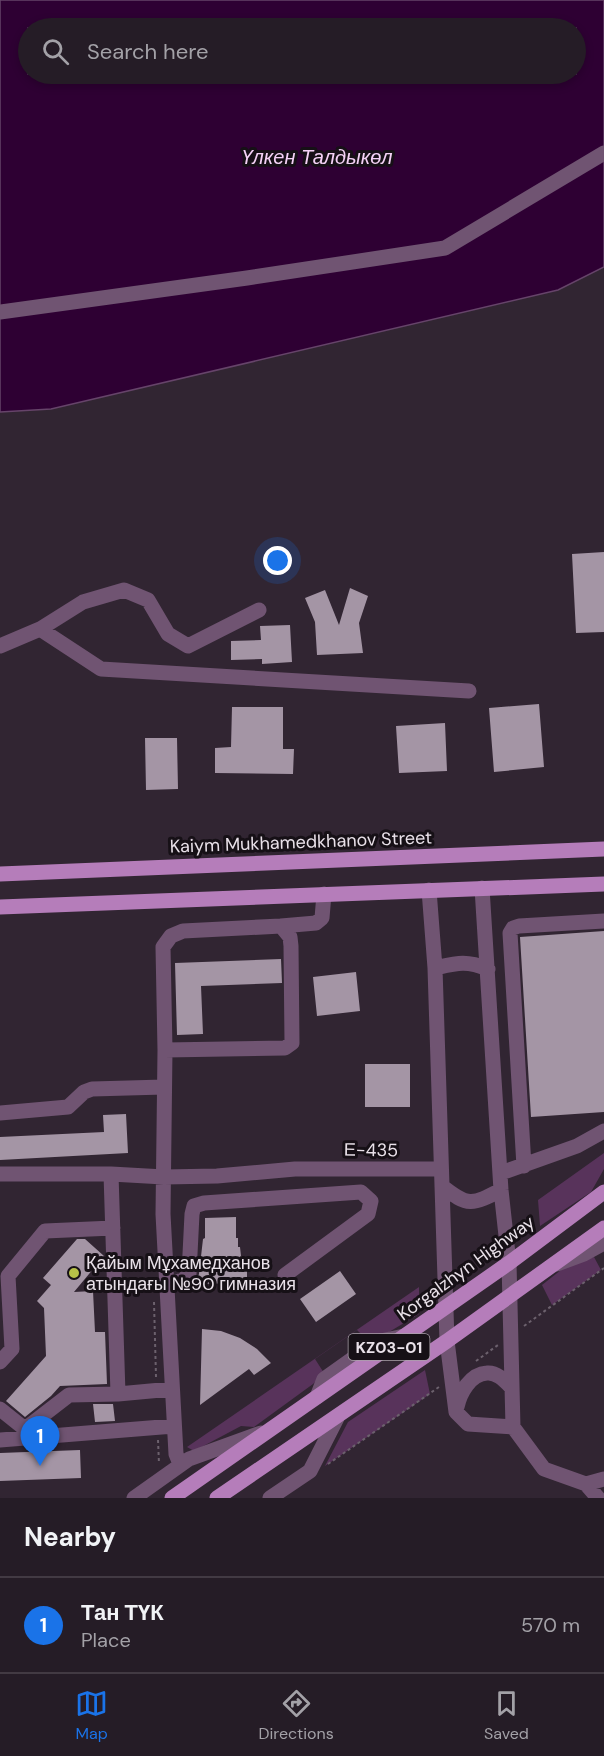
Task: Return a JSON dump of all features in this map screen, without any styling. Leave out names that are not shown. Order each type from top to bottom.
[{"type":"main road","name":"Kaiym Mukhamedkhanov Street","points":[[0,874],[604,849]]},
{"type":"main road","points":[[0,907],[604,884]]},
{"type":"main road","name":"Korgalzhyn Highway","points":[[172,1498],[407,1335],[600,1195]]},
{"type":"main road","name":"KZ03-01","points":[[217,1498],[337,1418],[604,1228]]},
{"type":"street","points":[[0,312],[445,248],[604,153]]},
{"type":"street","points":[[0,646],[40,629],[83,602],[124,590],[148,600],[168,634],[188,646],[259,610]]},
{"type":"street","points":[[40,629],[101,669],[469,691]]},
{"type":"street","points":[[482,888],[501,1190],[508,1263],[513,1427],[544,1469],[586,1484],[598,1498]]},
{"type":"street","points":[[429,890],[435,969],[447,1341],[456,1412],[468,1424],[513,1427]]},
{"type":"street","points":[[180,1464],[176,1454],[174,1426],[165,1390],[163,947],[171,936],[183,931],[316,923],[322,918],[324,894]]},
{"type":"street","points":[[524,1166],[510,933],[513,928],[519,926],[604,921]]},
{"type":"street","points":[[165,1050],[285,1048],[292,1043],[291,937],[281,926]]},
{"type":"street","points":[[435,969],[463,962],[474,963],[488,969]]},
{"type":"street","points":[[0,1113],[68,1107],[84,1092],[92,1089],[164,1087]]},
{"type":"street","points":[[501,1173],[577,1146],[604,1131]]},
{"type":"street","name":"Е-435","points":[[0,1174],[111,1174],[164,1177],[217,1176],[295,1169],[440,1169]]},
{"type":"street","points":[[111,1174],[118,1394]]},
{"type":"street","points":[[600,1195],[604,1184]]},
{"type":"street","points":[[442,1186],[457,1199],[470,1203],[482,1200],[501,1190]]},
{"type":"street","points":[[166,1285],[183,1280],[189,1274],[194,1206],[204,1203],[361,1192],[371,1201],[368,1214],[285,1275]]},
{"type":"street","points":[[0,1362],[12,1349],[8,1276],[45,1231],[113,1228]]},
{"type":"street","points":[[552,1266],[584,1254],[604,1243]]},
{"type":"street","points":[[456,1412],[459,1396],[464,1388],[480,1375],[495,1374],[512,1388]]},
{"type":"street","points":[[0,1409],[25,1429],[69,1395],[165,1390]]},
{"type":"street","points":[[270,1498],[310,1471],[337,1418]]},
{"type":"street","points":[[0,1440],[174,1426]]},
{"type":"street","points":[[134,1498],[189,1459],[266,1431]]},
{"type":"street","points":[[586,1484],[604,1479]]},
{"type":"path","points":[[153,1295],[165,1390]]},
{"type":"path","points":[[158,1427],[159,1466]]},
{"type":"shaded area","points":[[604,1153],[604,1169],[591,1192],[540,1226],[538,1200]]},
{"type":"shaded area","points":[[594,1257],[601,1270],[552,1305],[542,1285],[566,1266]]},
{"type":"shaded area","points":[[419,1287],[419,1314],[384,1335],[366,1339],[357,1330],[315,1359],[324,1373],[313,1384],[254,1427],[241,1426],[194,1451],[187,1447]]},
{"type":"shaded area","points":[[425,1370],[430,1394],[325,1466],[348,1422]]},
{"type":"water","name":"Үлкен Талдыкөл","points":[[0,0],[604,0],[604,267],[558,290],[51,409],[0,412]]},
{"type":"building","points":[[604,552],[604,632],[576,633],[572,554]]},
{"type":"building","points":[[350,588],[368,596],[359,623],[363,653],[317,655],[315,622],[305,598],[325,590],[339,625]]},
{"type":"building","points":[[290,625],[292,662],[262,664],[262,659],[231,660],[231,641],[261,640],[260,626]]},
{"type":"building","points":[[539,704],[544,767],[494,772],[489,708]]},
{"type":"building","points":[[232,707],[283,707],[283,749],[294,749],[293,774],[215,773],[215,748],[231,747]]},
{"type":"building","points":[[445,723],[447,771],[399,773],[396,726]]},
{"type":"building","points":[[145,738],[177,738],[178,789],[146,790]]},
{"type":"building","points":[[604,931],[604,1112],[531,1117],[520,937]]},
{"type":"building","points":[[281,959],[282,983],[201,986],[203,1034],[177,1035],[175,963]]},
{"type":"building","points":[[356,972],[360,1011],[317,1016],[313,977]]},
{"type":"building","points":[[365,1064],[410,1064],[410,1107],[365,1107]]},
{"type":"building","points":[[126,1114],[128,1153],[0,1160],[0,1137],[104,1132],[103,1115]]},
{"type":"building","points":[[236,1217],[236,1238],[238,1238],[241,1256],[243,1256],[244,1268],[247,1268],[247,1283],[195,1284],[205,1238],[205,1218]]},
{"type":"building","points":[[77,1239],[85,1239],[104,1256],[74,1292],[93,1291],[95,1332],[105,1332],[107,1384],[60,1386],[25,1417],[6,1401],[46,1356],[44,1308],[37,1301],[51,1285],[43,1278]]},
{"type":"building","points":[[340,1271],[356,1294],[316,1322],[300,1299]]},
{"type":"building","points":[[202,1329],[221,1331],[240,1338],[257,1349],[271,1363],[254,1375],[249,1369],[200,1405]]},
{"type":"building","points":[[93,1404],[113,1404],[115,1421],[95,1422]]},
{"type":"building","points":[[80,1450],[81,1478],[0,1481],[0,1453]]},
{"type":"place","name":"Қайым Мұхамедханов атындағы №90 гимназия","points":[[74,1273]]},
{"type":"place","name":"Тан ТҮК","points":[[40,1466]]}]
